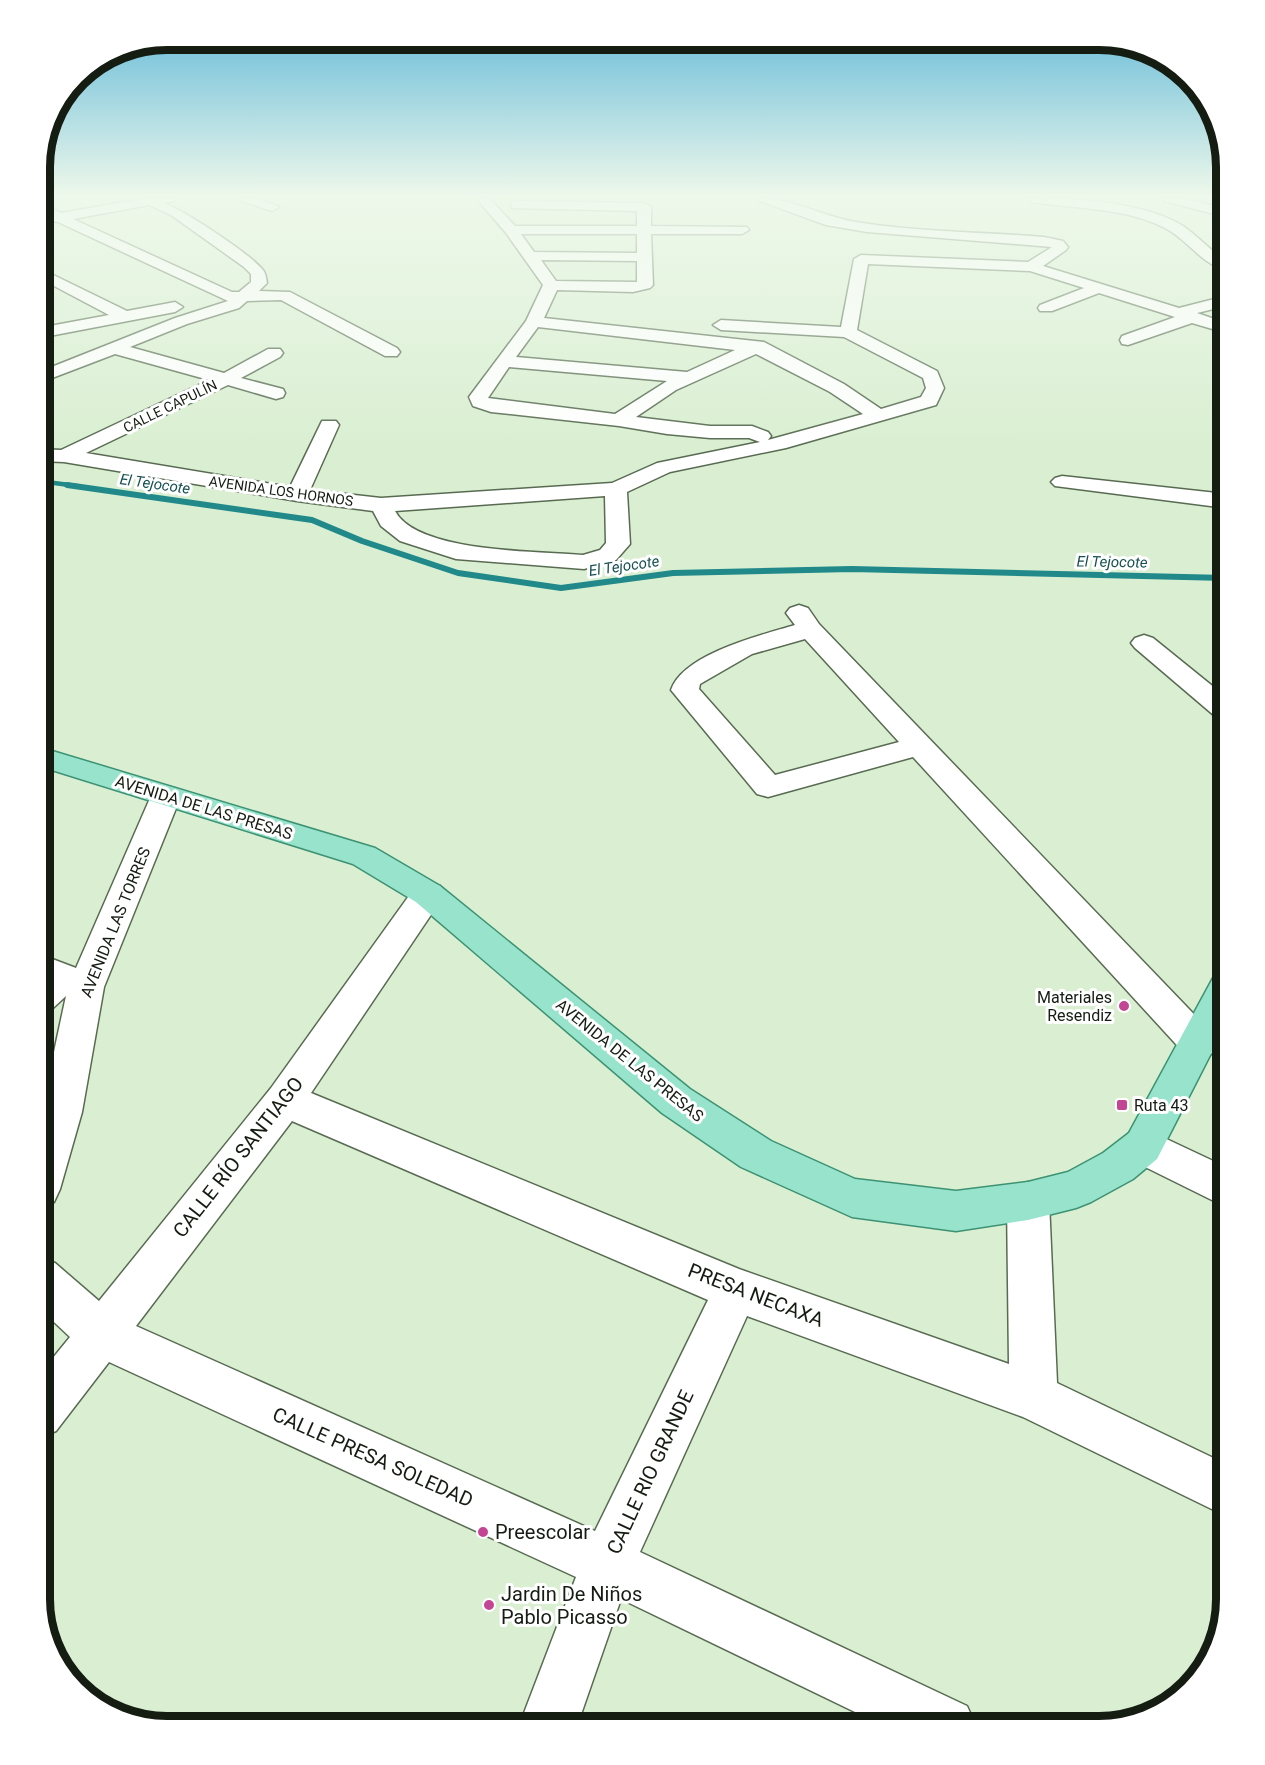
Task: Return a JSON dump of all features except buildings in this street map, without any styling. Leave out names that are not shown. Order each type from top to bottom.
[{"type":"main road","name":"AVENIDA DE LAS PRESAS","points":[[50,759],[364,856],[428,894],[676,1101],[756,1154],[852,1198],[956,1211],[1028,1201],[1076,1190],[1118,1166],[1143,1146],[1216,1008]]},
{"type":"street","points":[[202,280],[238,296]]},
{"type":"street","points":[[50,374],[181,321],[233,305],[238,296],[259,283],[259,280]]},
{"type":"street","points":[[548,280],[551,285]]},
{"type":"street","points":[[551,285],[633,287],[645,285],[645,280]]},
{"type":"street","points":[[848,332],[857,280]]},
{"type":"street","points":[[1074,280],[1216,324]]},
{"type":"street","points":[[50,281],[125,317]]},
{"type":"street","points":[[551,285],[536,320],[478,398],[483,405],[700,431],[752,432],[779,444]]},
{"type":"street","points":[[1046,308],[1099,288]]},
{"type":"street","points":[[50,331],[238,296],[284,295],[391,352]]},
{"type":"street","points":[[1128,340],[1185,315],[1216,304]]},
{"type":"street","points":[[381,505],[389,521],[408,536],[456,552],[584,562],[608,555],[618,544],[616,489],[664,467],[779,444],[929,401],[935,388],[931,375],[919,367],[855,338],[848,332],[794,327],[536,320]]},
{"type":"street","points":[[536,320],[756,347],[837,388],[878,415]]},
{"type":"street","points":[[619,420],[688,377],[756,347],[794,327]]},
{"type":"street","points":[[113,348],[276,393]]},
{"type":"street","name":"CALLE CAPULÍN","points":[[64,456],[224,380],[274,353]]},
{"type":"street","points":[[507,362],[688,377]]},
{"type":"street","points":[[297,495],[329,424]]},
{"type":"street","name":"AVENIDA LOS HORNOS","points":[[50,455],[297,495],[381,505],[616,489]]},
{"type":"street","points":[[1062,482],[1216,500]]},
{"type":"street","points":[[921,745],[768,787],[686,690],[688,680],[744,648],[805,621],[921,745],[1198,1043]]},
{"type":"street","points":[[1144,643],[1216,703]]},
{"type":"street","name":"AVENIDA LAS TORRES","points":[[50,1152],[62,1112],[57,982],[166,796]]},
{"type":"street","name":"CALLE RÍO SANTIAGO","points":[[50,1400],[285,1100],[428,894]]},
{"type":"street","name":"PRESA NECAXA","points":[[285,1100],[736,1290],[1034,1397],[1216,1486]]},
{"type":"street","points":[[1143,1146],[1216,1183]]},
{"type":"street","points":[[1028,1201],[1034,1397]]},
{"type":"street","name":"CALLE PRESA SOLEDAD","points":[[50,1288],[101,1334],[607,1564],[926,1716]]},
{"type":"street","name":"CALLE RIO GRANDE","points":[[552,1715],[607,1564],[736,1290]]},
{"type":"waterway","name":"El Tejocote","points":[[50,482],[77,486]]},
{"type":"waterway","name":"El Tejocote","points":[[67,485],[312,520],[362,541],[458,573],[561,588],[673,573],[852,569],[1216,578]]},
{"type":"place","name":"Materiales Resendiz","points":[[1124,1006]]},
{"type":"place","name":"Ruta 43","points":[[1122,1105]]},
{"type":"place","name":"Preescolar","points":[[483,1532]]},
{"type":"place","name":"Jardin De Niños Pablo Picasso","points":[[489,1605]]}]
